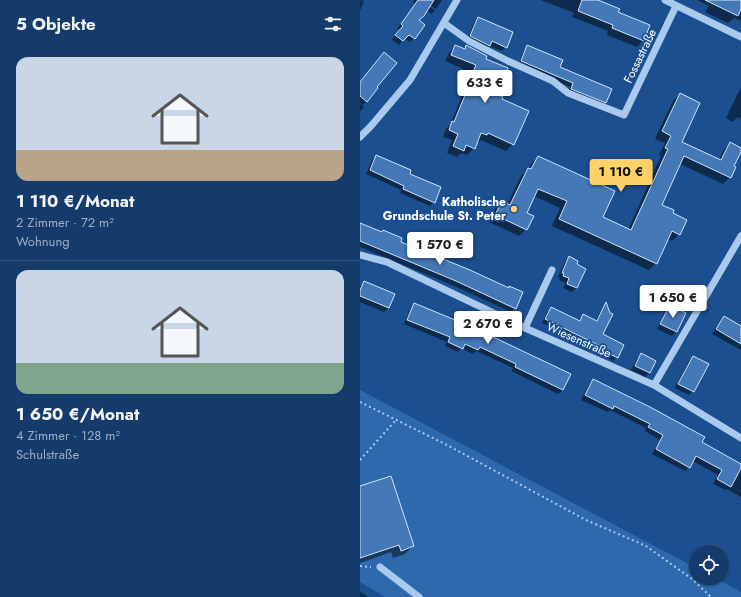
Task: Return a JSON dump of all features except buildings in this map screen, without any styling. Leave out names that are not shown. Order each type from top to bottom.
[{"type":"street","points":[[360,138],[410,80],[457,0]]},
{"type":"street","points":[[665,0],[741,36]]},
{"type":"street","name":"Fossastraße","points":[[444,23],[469,41],[508,61],[553,81],[576,98],[624,115],[676,6]]},
{"type":"street","points":[[654,385],[741,236]]},
{"type":"street","name":"Wiesenstraße","points":[[360,255],[387,262],[525,328],[654,385],[741,438]]},
{"type":"street","points":[[525,328],[552,270]]},
{"type":"street","points":[[380,567],[419,597]]},
{"type":"path","points":[[360,402],[447,445],[586,520],[646,546],[692,579],[711,597]]},
{"type":"path","points":[[360,460],[396,420]]},
{"type":"shaded area","points":[[360,390],[689,564],[689,585],[728,585],[741,592],[741,597],[385,597],[360,582]]},
{"type":"place","name":"Katholische Grundschule St. Peter","points":[[514,209]]}]
